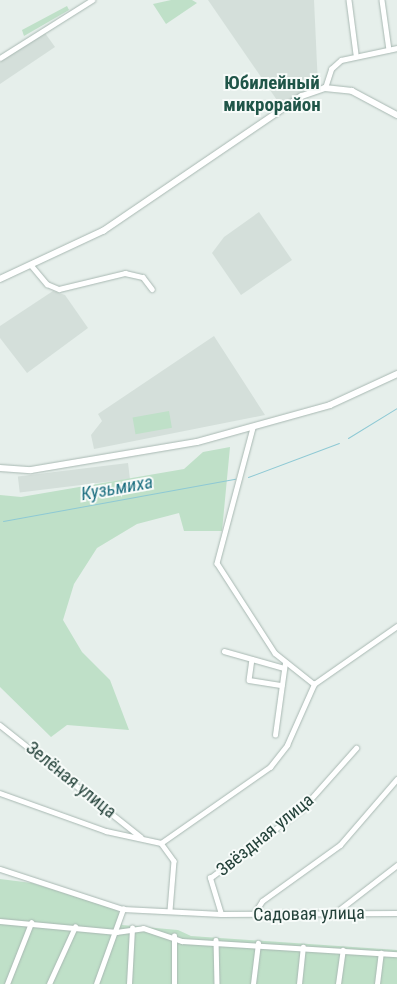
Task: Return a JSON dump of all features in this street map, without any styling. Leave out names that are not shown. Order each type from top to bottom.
[{"type":"main road","points":[[0,468],[72,464],[253,428],[334,404],[397,374]]},
{"type":"street","points":[[0,58],[92,0]]},
{"type":"street","points":[[349,0],[356,54]]},
{"type":"street","points":[[382,0],[388,50]]},
{"type":"street","points":[[325,88],[331,68],[356,54],[397,48]]},
{"type":"street","points":[[0,279],[95,236],[290,103],[325,88],[368,96],[397,114]]},
{"type":"street","points":[[31,265],[46,284],[59,288],[125,273],[143,277],[152,289]]},
{"type":"street","points":[[253,428],[217,563],[284,666],[275,734]]},
{"type":"street","points":[[161,843],[270,766],[288,745],[314,684],[397,626]]},
{"type":"street","points":[[224,651],[284,666],[314,684]]},
{"type":"street","points":[[252,659],[249,680],[282,685]]},
{"type":"street","name":"Зелёная улица","points":[[0,725],[141,837]]},
{"type":"street","name":"Звёздная улица","points":[[221,914],[210,878],[301,810],[356,748]]},
{"type":"street","points":[[254,914],[262,901],[340,845],[397,779]]},
{"type":"street","points":[[1,795],[106,831],[141,837],[161,843],[174,861],[170,911]]},
{"type":"street","points":[[335,914],[397,865]]},
{"type":"street","points":[[0,869],[123,909],[221,914]]},
{"type":"street","points":[[96,984],[123,909]]},
{"type":"street","name":"Садовая улица","points":[[221,914],[397,913]]},
{"type":"street","points":[[0,921],[116,932],[132,928],[174,936],[182,941],[216,940],[397,954]]},
{"type":"street","points":[[8,984],[31,923]]},
{"type":"street","points":[[50,984],[75,927]]},
{"type":"street","points":[[129,984],[132,928]]},
{"type":"street","points":[[174,936],[174,984]]},
{"type":"street","points":[[216,940],[217,984]]},
{"type":"street","points":[[253,984],[258,943]]},
{"type":"street","points":[[299,984],[303,947]]},
{"type":"street","points":[[338,984],[343,950]]},
{"type":"street","points":[[377,984],[381,953]]},
{"type":"shaded area","points":[[208,0],[314,0],[318,86],[281,106]]},
{"type":"shaded area","points":[[45,33],[55,47],[0,84],[0,62]]},
{"type":"shaded area","points":[[259,212],[292,260],[241,295],[212,253],[224,237]]},
{"type":"shaded area","points":[[53,291],[65,295],[88,328],[27,373],[0,338],[0,326]]},
{"type":"shaded area","points":[[214,336],[265,415],[94,449],[91,435],[102,421],[98,414]]},
{"type":"shaded area","points":[[128,463],[130,479],[20,492],[18,477]]},
{"type":"green space","points":[[171,0],[192,0],[197,3],[166,24],[153,4]]},
{"type":"green space","points":[[67,6],[69,10],[24,36],[22,30]]},
{"type":"green space","points":[[169,411],[172,428],[136,434],[133,417]]},
{"type":"green space","points":[[230,447],[222,531],[184,531],[179,513],[137,524],[97,548],[74,584],[63,620],[82,652],[110,680],[129,730],[67,725],[51,737],[0,687],[0,495],[21,497],[184,469],[203,452]]},
{"type":"green space","points":[[0,879],[32,883],[118,910],[122,925],[178,930],[191,936],[397,950],[397,984],[0,984]]},
{"type":"waterway","name":"Кузьмиха","points":[[348,438],[397,408]]},
{"type":"waterway","name":"Кузьмиха","points":[[248,477],[339,443]]},
{"type":"waterway","name":"Кузьмиха","points":[[3,521],[235,479]]},
{"type":"district","name":"Юбилейный микрорайон","points":[[272,94]]}]
